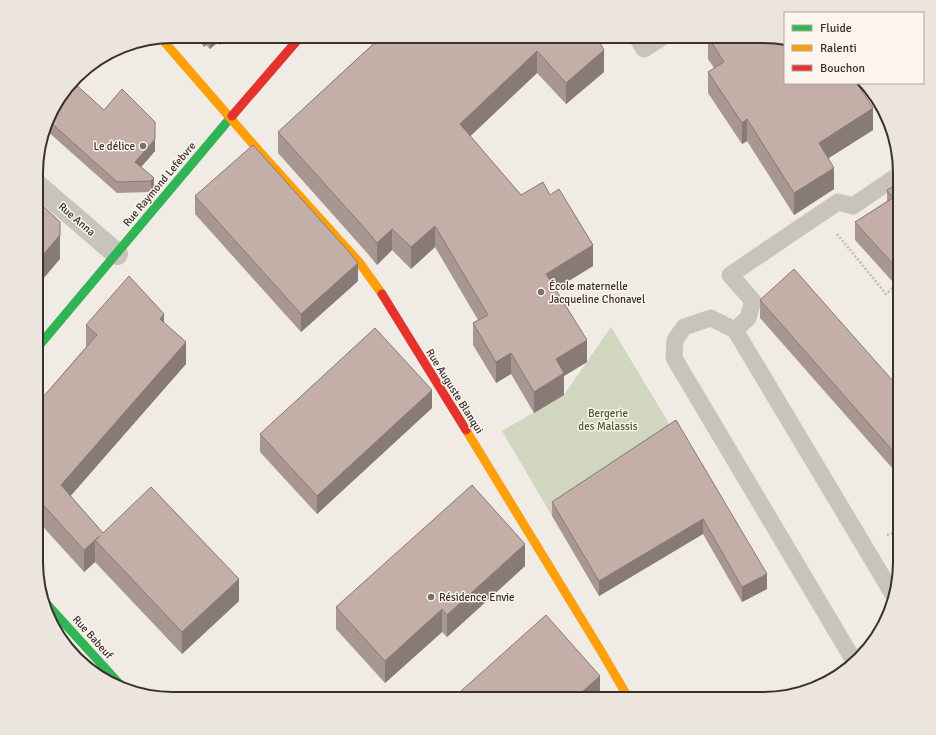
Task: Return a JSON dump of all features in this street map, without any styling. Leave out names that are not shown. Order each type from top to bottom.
[{"type":"street","name":"Rue Auguste Blanqui","points":[[166,43],[359,262],[377,286],[625,692]]},
{"type":"street","name":"Rue Raymond Lefebvre","points":[[43,341],[295,43]]},
{"type":"street","name":"Rue Anna","points":[[43,190],[117,254]]},
{"type":"street","name":"Rue Babeuf","points":[[52,610],[114,678]]},
{"type":"lane","points":[[640,43],[644,49],[653,43]]},
{"type":"lane","points":[[735,330],[748,318],[753,302],[730,275],[838,202],[853,206],[893,179]]},
{"type":"lane","points":[[852,657],[674,358],[675,340],[684,328],[711,318],[735,330],[890,590]]},
{"type":"path","points":[[821,213],[886,294],[893,288]]},
{"type":"green space","name":"Bergerie des Malassis","points":[[611,327],[676,435],[552,516],[502,431],[564,395]]},
{"type":"building","points":[[374,43],[600,43],[604,50],[566,83],[537,51],[460,124],[521,195],[543,182],[550,195],[559,189],[593,245],[546,274],[587,340],[556,359],[564,373],[534,392],[511,353],[496,362],[473,323],[488,315],[435,226],[411,247],[392,229],[377,243],[278,132]]},
{"type":"building","points":[[712,43],[784,44],[784,84],[858,84],[873,108],[819,143],[834,168],[794,193],[747,119],[742,123],[708,72],[724,62]]},
{"type":"building","points":[[77,85],[104,110],[122,89],[155,122],[155,139],[135,162],[154,178],[151,181],[117,182],[53,124],[56,115]]},
{"type":"building","points":[[253,145],[358,263],[301,314],[195,196]]},
{"type":"building","points":[[893,187],[893,198],[887,190]]},
{"type":"building","points":[[893,198],[893,262],[892,263],[855,222]]},
{"type":"building","points":[[43,206],[60,222],[60,235],[43,255]]},
{"type":"building","points":[[794,269],[893,381],[893,451],[760,300]]},
{"type":"building","points":[[129,276],[164,314],[160,319],[186,342],[61,485],[103,533],[151,487],[239,579],[182,632],[95,540],[84,550],[43,505],[43,397],[97,335],[86,325]]},
{"type":"building","points":[[375,328],[432,390],[317,496],[260,434]]},
{"type":"building","points":[[676,420],[767,574],[742,587],[703,519],[599,581],[552,502]]},
{"type":"building","name":"Résidence Envie","points":[[472,485],[525,544],[447,615],[442,609],[385,661],[336,607]]},
{"type":"building","points":[[546,615],[600,676],[582,692],[460,692]]},
{"type":"traffic: fast","points":[[43,341],[232,116]]},
{"type":"traffic: fast","points":[[52,610],[114,678]]},
{"type":"traffic: slow","points":[[166,43],[259,151],[359,262],[382,294]]},
{"type":"traffic: slow","points":[[466,430],[625,692]]},
{"type":"traffic: jam","points":[[232,116],[295,43]]},
{"type":"traffic: jam","points":[[382,294],[466,430]]},
{"type":"place","name":"Le délice","points":[[143,146]]},
{"type":"place","name":"École maternelle Jacqueline Chonavel","points":[[541,292]]},
{"type":"place","name":"Résidence Envie","points":[[431,597]]}]
